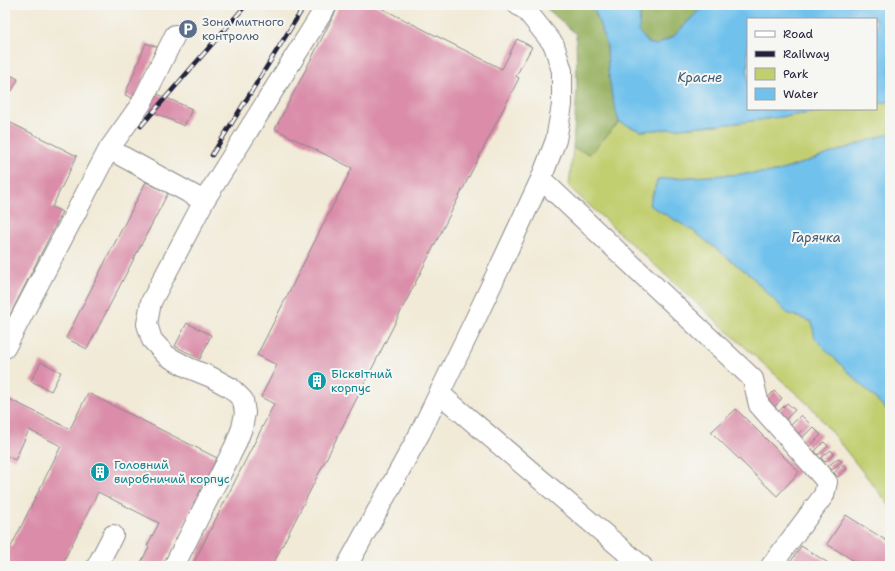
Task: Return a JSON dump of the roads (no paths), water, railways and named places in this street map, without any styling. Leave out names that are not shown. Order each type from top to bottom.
[{"type":"lane","points":[[174,566],[235,446],[242,428],[245,413],[243,400],[231,388],[167,356],[152,340],[147,324],[151,302],[204,201],[327,5]]},
{"type":"lane","points":[[347,566],[420,433],[472,327],[541,179],[556,140],[562,105],[562,70],[554,45],[526,10],[518,5]]},
{"type":"lane","points":[[5,348],[110,149],[141,104],[175,35]]},
{"type":"lane","points":[[110,149],[204,201]]},
{"type":"lane","points":[[541,179],[753,379],[758,405],[828,482],[824,495],[771,566]]},
{"type":"lane","points":[[439,393],[642,566]]},
{"type":"lane","points":[[97,566],[113,535]]},
{"type":"water","name":"Красне","points":[[586,5],[648,5],[640,13],[639,31],[648,43],[657,45],[674,36],[704,5],[890,5],[890,101],[877,104],[877,18],[747,18],[747,110],[833,110],[729,124],[641,131],[619,122],[612,97],[608,70],[607,46],[595,11]]},
{"type":"water","name":"Гарячка","points":[[890,134],[890,413],[815,339],[812,322],[787,313],[750,275],[692,230],[649,205],[658,179],[776,172]]},
{"type":"railway","points":[[141,126],[246,5]]},
{"type":"railway","points":[[212,155],[305,5]]},
{"type":"place","name":"Зона митного контролю","points":[[188,29]]},
{"type":"place","name":"Бісквітний корпус","points":[[317,381]]},
{"type":"place","name":"Головний виробничий корпус","points":[[100,472]]}]
